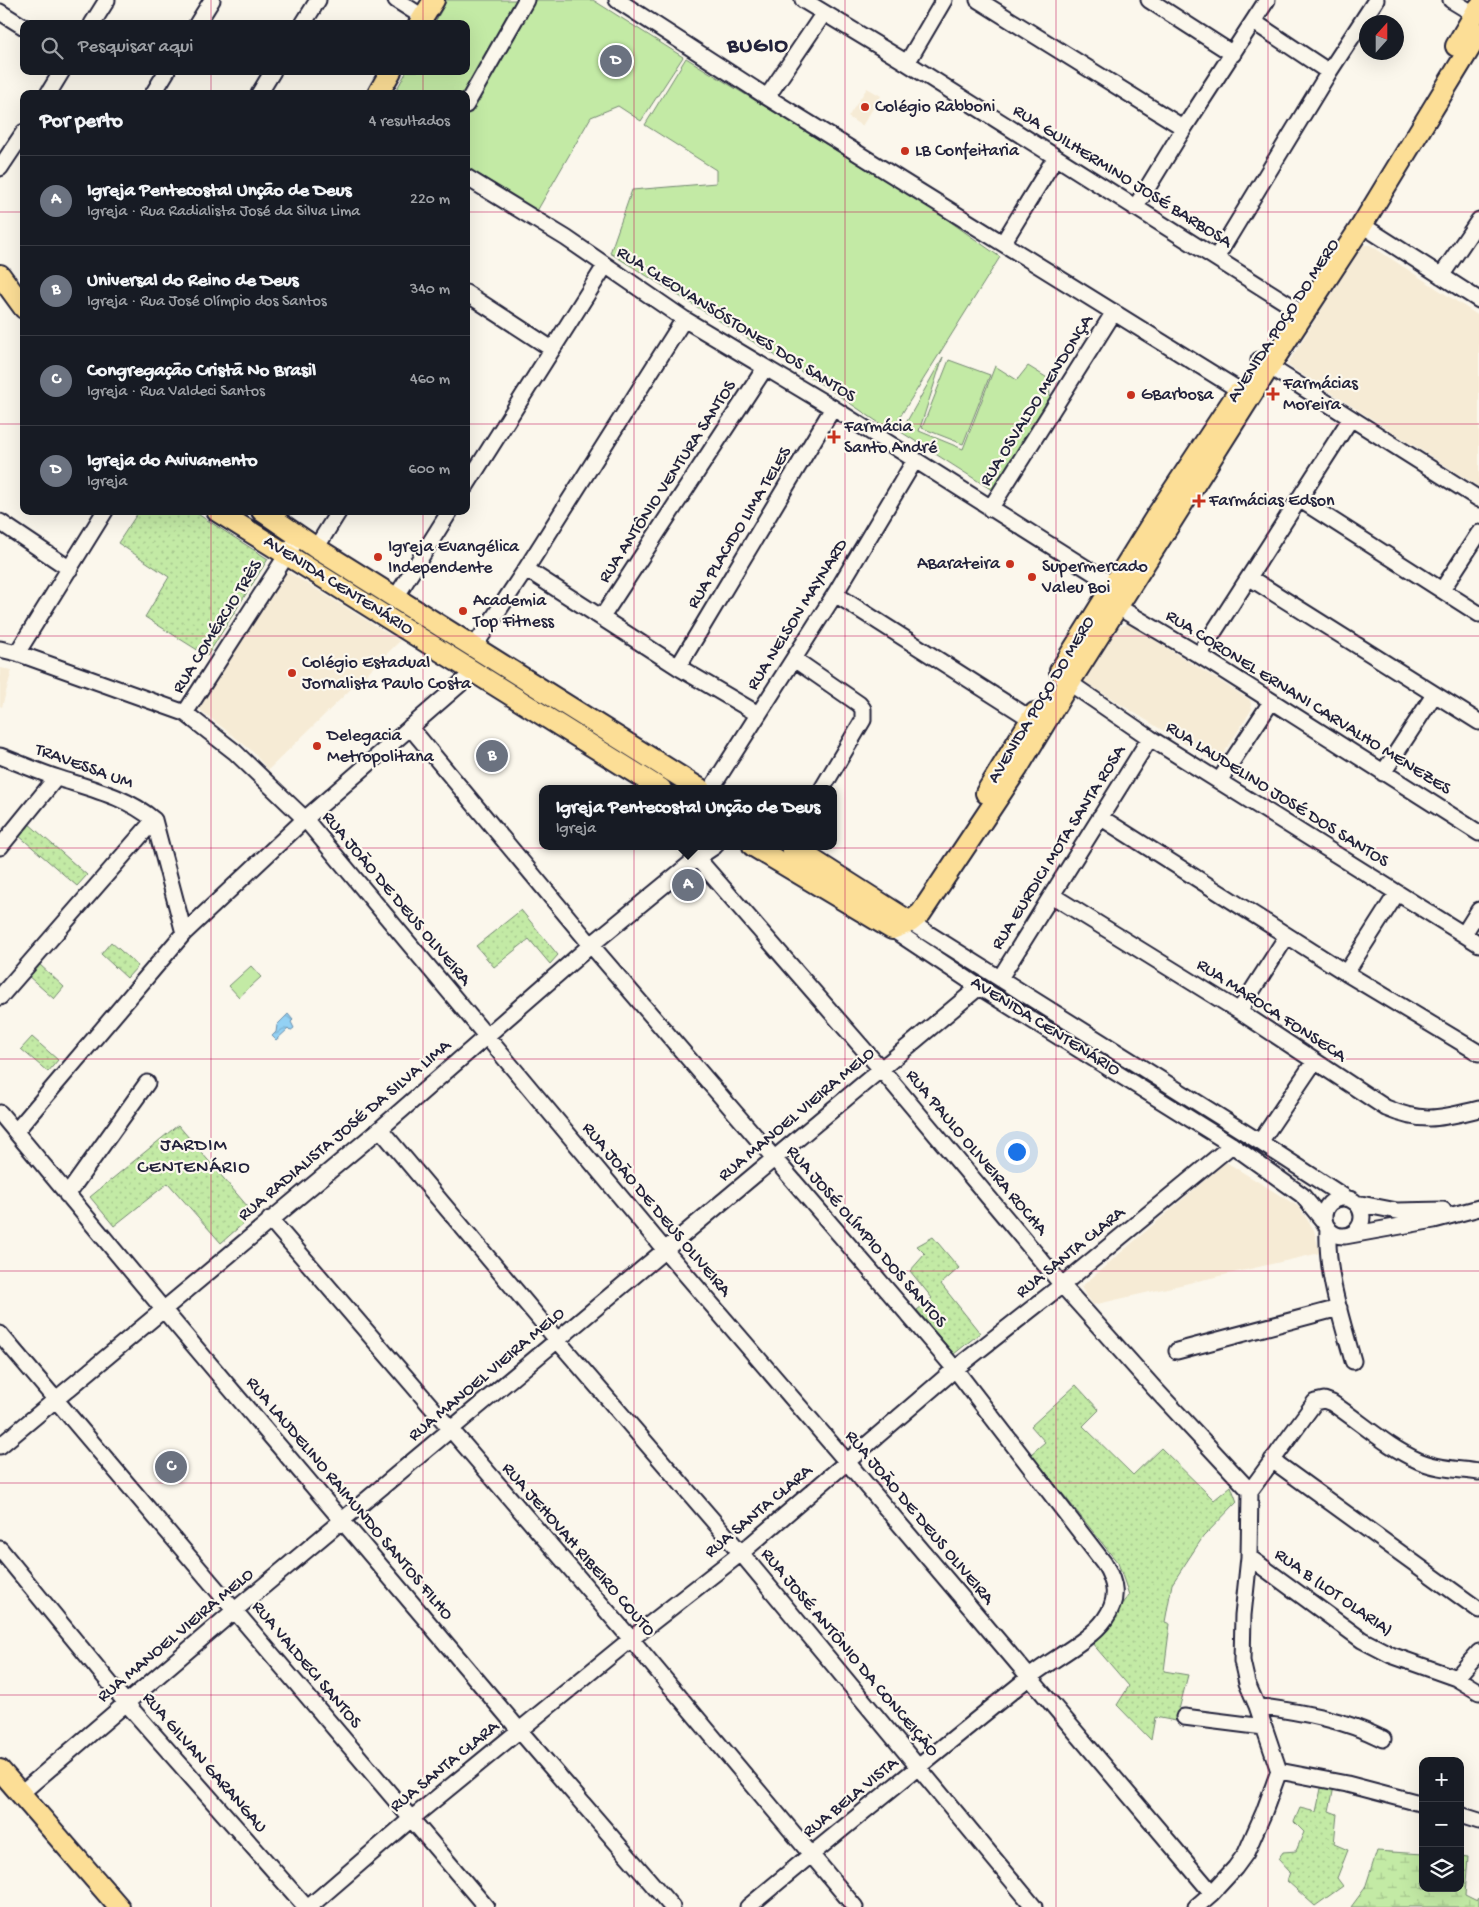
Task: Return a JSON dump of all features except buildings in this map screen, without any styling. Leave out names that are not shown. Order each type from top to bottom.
[{"type":"main road","name":"AVENIDA POÇO DO MERO","points":[[1080,651],[1118,607],[1264,364],[1362,225],[1478,18]]},
{"type":"main road","name":"AVENIDA POÇO DO MERO","points":[[895,922],[922,913],[1012,777],[1063,679],[1080,651],[1113,585],[1239,390],[1264,364],[1292,307],[1478,18]]},
{"type":"main road","points":[[380,90],[389,75]]},
{"type":"main road","points":[[0,274],[20,299]]},
{"type":"main road","name":"AVENIDA CENTENÁRIO","points":[[223,515],[474,670],[655,785]]},
{"type":"main road","name":"AVENIDA CENTENÁRIO","points":[[268,515],[316,548],[694,785]]},
{"type":"main road","points":[[395,622],[401,600]]},
{"type":"main road","name":"AVENIDA POÇO DO MERO","points":[[895,922],[928,886],[1031,720],[1063,679]]},
{"type":"main road","name":"AVENIDA CENTENÁRIO","points":[[760,850],[895,922]]},
{"type":"main road","name":"AVENIDA CENTENÁRIO","points":[[797,850],[895,922]]},
{"type":"main road","points":[[0,1770],[119,1907]]},
{"type":"street","points":[[94,20],[107,0]]},
{"type":"street","points":[[200,20],[212,0]]},
{"type":"street","points":[[306,20],[318,0]]},
{"type":"street","points":[[396,0],[425,14]]},
{"type":"street","points":[[470,98],[526,0]]},
{"type":"street","points":[[617,0],[767,98],[1239,390]]},
{"type":"street","name":"RUA GUILHERMINO JOSÉ BARBOSA","points":[[803,0],[907,63],[1292,307]]},
{"type":"street","points":[[907,63],[944,0]]},
{"type":"street","points":[[978,0],[1184,128]]},
{"type":"street","points":[[1149,0],[1233,54]]},
{"type":"street","points":[[1135,208],[1267,0]]},
{"type":"street","points":[[1216,258],[1329,72],[1376,0]]},
{"type":"street","points":[[1451,0],[1478,18]]},
{"type":"street","points":[[0,12],[20,24]]},
{"type":"street","points":[[767,98],[824,13]]},
{"type":"street","points":[[1254,22],[1329,72]]},
{"type":"street","points":[[50,90],[60,75]]},
{"type":"street","points":[[155,90],[165,75]]},
{"type":"street","points":[[262,90],[271,75]]},
{"type":"street","points":[[0,168],[20,138]]},
{"type":"street","points":[[1003,243],[1055,158]]},
{"type":"street","name":"RUA CLEOVANSÓSTONES DOS SANTOS","points":[[470,179],[566,238],[684,319],[833,408],[1113,585]]},
{"type":"street","points":[[1441,276],[1479,220]]},
{"type":"street","points":[[1362,225],[1479,300]]},
{"type":"street","points":[[470,480],[605,266]]},
{"type":"street","points":[[470,302],[552,349]]},
{"type":"street","name":"RUA OSVALDO MENDONÇA","points":[[990,509],[1114,312]]},
{"type":"street","points":[[474,647],[684,319]]},
{"type":"street","points":[[1264,364],[1479,499]]},
{"type":"street","name":"RUA ANTÔNIO VENTURA SANTOS","points":[[602,617],[765,368]]},
{"type":"street","name":"RUA PLACIDO LIMA TELES","points":[[678,667],[833,408]]},
{"type":"street","points":[[1200,655],[1350,418]]},
{"type":"street","name":"RUA NELSON MAYNARD","points":[[714,785],[794,659],[915,460]]},
{"type":"street","points":[[1299,499],[1479,614]]},
{"type":"street","points":[[17,654],[103,515]]},
{"type":"street","points":[[316,548],[337,515]]},
{"type":"street","points":[[401,600],[448,515]]},
{"type":"street","points":[[0,522],[70,569]]},
{"type":"street","points":[[1442,590],[1479,533]]},
{"type":"street","name":"RUA COMÉRCIO TRÊS","points":[[185,713],[299,536]]},
{"type":"street","points":[[526,568],[678,667],[758,714]]},
{"type":"street","points":[[1250,578],[1479,722]]},
{"type":"street","points":[[834,594],[1031,720]]},
{"type":"street","name":"RUA CORONEL ERNANI CARVALHO MENEZES","points":[[1118,607],[1200,655],[1479,833]]},
{"type":"street","name":"RUA JOÃO DE DEUS OLIVEIRA","points":[[0,649],[185,713],[236,752],[305,819],[664,1249],[1212,1893]]},
{"type":"street","points":[[794,659],[859,704],[863,710],[863,720],[824,785]]},
{"type":"street","points":[[16,1131],[184,933],[305,819],[474,670]]},
{"type":"street","name":"RUA LAUDELINO JOSÉ DOS SANTOS","points":[[1063,679],[1150,738],[1479,944]]},
{"type":"street","points":[[1383,773],[1434,695]]},
{"type":"street","points":[[1219,781],[1271,702]]},
{"type":"street","name":"RUA JOSÉ OLÍMPIO DOS SANTOS","points":[[410,727],[591,945],[955,1369],[1104,1563],[1112,1580],[1114,1602]]},
{"type":"street","name":"RUA EURDICI MOTA SANTA ROSA","points":[[1000,978],[1150,738]]},
{"type":"street","name":"TRAVESSA UM","points":[[0,756],[56,778],[123,800],[142,810],[154,820]]},
{"type":"street","points":[[0,846],[56,778]]},
{"type":"street","points":[[1100,817],[1346,973],[1479,1053]]},
{"type":"street","points":[[154,820],[184,933]]},
{"type":"street","points":[[0,997],[154,820]]},
{"type":"street","name":"RUA RADIALISTA JOSÉ DA SILVA LIMA","points":[[0,1446],[380,1129],[591,945],[709,850]]},
{"type":"street","name":"RUA PAULO OLIVEIRA ROCHA","points":[[697,858],[880,1068],[1062,1285],[1250,1491]]},
{"type":"street","points":[[1346,973],[1397,893]]},
{"type":"street","name":"RUA MAROCA FONSECA","points":[[1053,896],[1239,1011],[1386,1108],[1410,1117],[1422,1119],[1438,1118],[1479,1109]]},
{"type":"street","points":[[1464,934],[1479,910]]},
{"type":"street","name":"AVENIDA CENTENÁRIO","points":[[895,922],[1000,978],[1351,1200],[1381,1209],[1409,1212],[1479,1208]]},
{"type":"street","name":"AVENIDA CENTENÁRIO","points":[[895,922],[979,987],[1232,1145],[1302,1195],[1333,1233],[1345,1236]]},
{"type":"street","points":[[1239,1011],[1288,936]]},
{"type":"street","name":"RUA MANOEL VIEIRA MELO","points":[[20,1794],[235,1610],[979,987]]},
{"type":"street","points":[[1260,1142],[1314,1062]]},
{"type":"street","points":[[67,1195],[147,1083]]},
{"type":"street","name":"RUA LAUDELINO RAIMUNDO SANTOS FILHO","points":[[0,1113],[67,1195],[520,1731],[672,1907]]},
{"type":"street","name":"RUA JOSÉ ANTÔNIO DA CONCEIÇÃO","points":[[380,1129],[558,1341],[741,1553],[1034,1907]]},
{"type":"street","name":"RUA SANTA CLARA","points":[[307,1907],[411,1818],[741,1553],[955,1369],[1062,1285],[1232,1145]]},
{"type":"street","points":[[1345,1236],[1356,1231],[1362,1220],[1360,1208],[1351,1200],[1333,1200],[1325,1210],[1329,1263],[1353,1361]]},
{"type":"street","points":[[1345,1236],[1434,1220],[1479,1208]]},
{"type":"street","name":"RUA JEHOVAH RIBEIRO COUTO","points":[[270,1219],[631,1640],[855,1907]]},
{"type":"street","points":[[1177,1351],[1339,1308]]},
{"type":"street","name":"RUA VALDECI SANTOS","points":[[0,1334],[486,1907]]},
{"type":"street","points":[[1196,1907],[1212,1893],[1246,1853],[1279,1771],[1257,1706],[1247,1683],[1242,1661],[1243,1615],[1249,1557],[1250,1491],[1315,1402],[1324,1400],[1332,1403],[1399,1451],[1419,1461],[1438,1467],[1479,1472]]},
{"type":"street","points":[[1272,1460],[1479,1610]]},
{"type":"street","name":"RUA GILVAN GARANGAU","points":[[0,1549],[126,1702],[307,1907]]},
{"type":"street","name":"RUA B (LOT OLARIA)","points":[[1249,1557],[1362,1640],[1391,1655],[1456,1678],[1479,1692]]},
{"type":"street","name":"RUA BELA VISTA","points":[[748,1907],[1029,1677],[1095,1631],[1105,1620],[1114,1602]]},
{"type":"street","points":[[1456,1678],[1479,1652]]},
{"type":"street","points":[[1257,1706],[1330,1718],[1383,1739]]},
{"type":"street","points":[[1184,1717],[1264,1727]]},
{"type":"street","points":[[1279,1771],[1348,1784],[1419,1803]]},
{"type":"street","points":[[1464,1816],[1479,1821]]},
{"type":"shaded area","name":"Colégio Rabboni","points":[[867,88],[881,96],[862,126],[848,117]]},
{"type":"shaded area","points":[[1362,245],[1370,245],[1479,316],[1479,487],[1287,365]]},
{"type":"shaded area","name":"Colégio Estadual Jornalista Paulo Costa","points":[[287,571],[400,641],[268,770],[251,750],[194,705]]},
{"type":"shaded area","points":[[1129,624],[1250,700],[1252,709],[1217,764],[1083,681],[1119,627]]},
{"type":"shaded area","points":[[0,668],[12,670],[2,707],[0,706]]},
{"type":"shaded area","points":[[1226,1162],[1299,1207],[1314,1230],[1320,1253],[1093,1305],[1081,1287]]},
{"type":"green space","points":[[447,0],[593,0],[683,57],[641,121],[618,106],[591,117],[537,211],[470,169],[470,90],[396,90],[405,75],[470,75],[470,20],[436,20]]},
{"type":"green space","points":[[686,58],[938,213],[1000,257],[891,431],[826,387],[610,253],[632,190],[716,183],[716,170],[645,125]]},
{"type":"green space","points":[[943,357],[919,431],[963,449],[995,366],[1017,380],[1028,366],[1049,379],[1050,397],[992,490],[901,432]]},
{"type":"green space","points":[[949,360],[990,375],[963,444],[922,428]]},
{"type":"green space","points":[[136,515],[199,515],[268,559],[207,656],[145,617],[169,577],[118,543]]},
{"type":"green space","points":[[28,823],[87,875],[77,886],[18,835]]},
{"type":"green space","points":[[521,910],[558,955],[550,964],[529,939],[494,967],[476,946]]},
{"type":"green space","points":[[111,942],[138,966],[127,978],[101,954]]},
{"type":"green space","points":[[38,963],[64,987],[54,999],[27,975]]},
{"type":"green space","points":[[251,966],[261,977],[239,997],[229,986]]},
{"type":"green space","points":[[32,1037],[58,1060],[48,1072],[21,1049]]},
{"type":"green space","points":[[178,1125],[254,1214],[221,1243],[168,1183],[114,1226],[90,1197]]},
{"type":"green space","points":[[933,1237],[959,1268],[941,1284],[980,1333],[954,1354],[917,1310],[932,1298],[910,1271],[925,1254],[917,1246]]},
{"type":"green space","points":[[1076,1385],[1099,1410],[1083,1426],[1133,1475],[1161,1448],[1214,1500],[1231,1486],[1237,1502],[1203,1537],[1172,1584],[1165,1622],[1170,1624],[1164,1671],[1188,1675],[1176,1721],[1155,1717],[1151,1740],[1117,1705],[1129,1686],[1091,1642],[1129,1595],[1118,1563],[1031,1454],[1045,1442],[1031,1426]]},
{"type":"green space","points":[[1322,1784],[1334,1787],[1329,1811],[1337,1814],[1334,1844],[1348,1850],[1337,1878],[1343,1886],[1315,1906],[1287,1881],[1290,1872],[1278,1859],[1283,1852],[1296,1851],[1304,1832],[1294,1822],[1300,1808],[1316,1812]]},
{"type":"green space","points":[[1377,1851],[1419,1854],[1419,1892],[1464,1892],[1464,1856],[1468,1857],[1465,1895],[1477,1901],[1479,1898],[1479,1907],[1351,1907],[1365,1888]]},
{"type":"water","points":[[288,1014],[293,1020],[291,1022],[294,1028],[290,1031],[288,1029],[276,1040],[272,1036],[276,1032],[277,1025]]},
{"type":"place","name":"Igreja do Avivamento","points":[[616,61]]},
{"type":"place","name":"Colégio Rabboni","points":[[865,107]]},
{"type":"place","name":"LB Confeitaria","points":[[905,151]]},
{"type":"place","name":"Farmácias Moreira","points":[[1273,394]]},
{"type":"place","name":"GBarbosa","points":[[1131,395]]},
{"type":"place","name":"Farmácia Santo André","points":[[834,437]]},
{"type":"place","name":"Farmácias Edson","points":[[1199,501]]},
{"type":"place","name":"Igreja Evangélica Independente","points":[[378,557]]},
{"type":"place","name":"ABarateira","points":[[1010,564]]},
{"type":"place","name":"Supermercado Valeu Boi","points":[[1032,577]]},
{"type":"place","name":"Academia Top Fitness","points":[[463,611]]},
{"type":"place","name":"Colégio Estadual Jornalista Paulo Costa","points":[[292,673]]},
{"type":"place","name":"Delegacia Metropolitana","points":[[317,746]]},
{"type":"place","name":"Universal do Reino de Deus","points":[[492,756]]},
{"type":"place","name":"Igreja Pentecostal Unção de Deus","points":[[688,885]]},
{"type":"place","name":"Congregação Cristã No Brasil","points":[[171,1467]]},
{"type":"district","name":"BUGIO","points":[[758,47]]},
{"type":"district","name":"JARDIM CENTENÁRIO","points":[[194,1157]]}]
